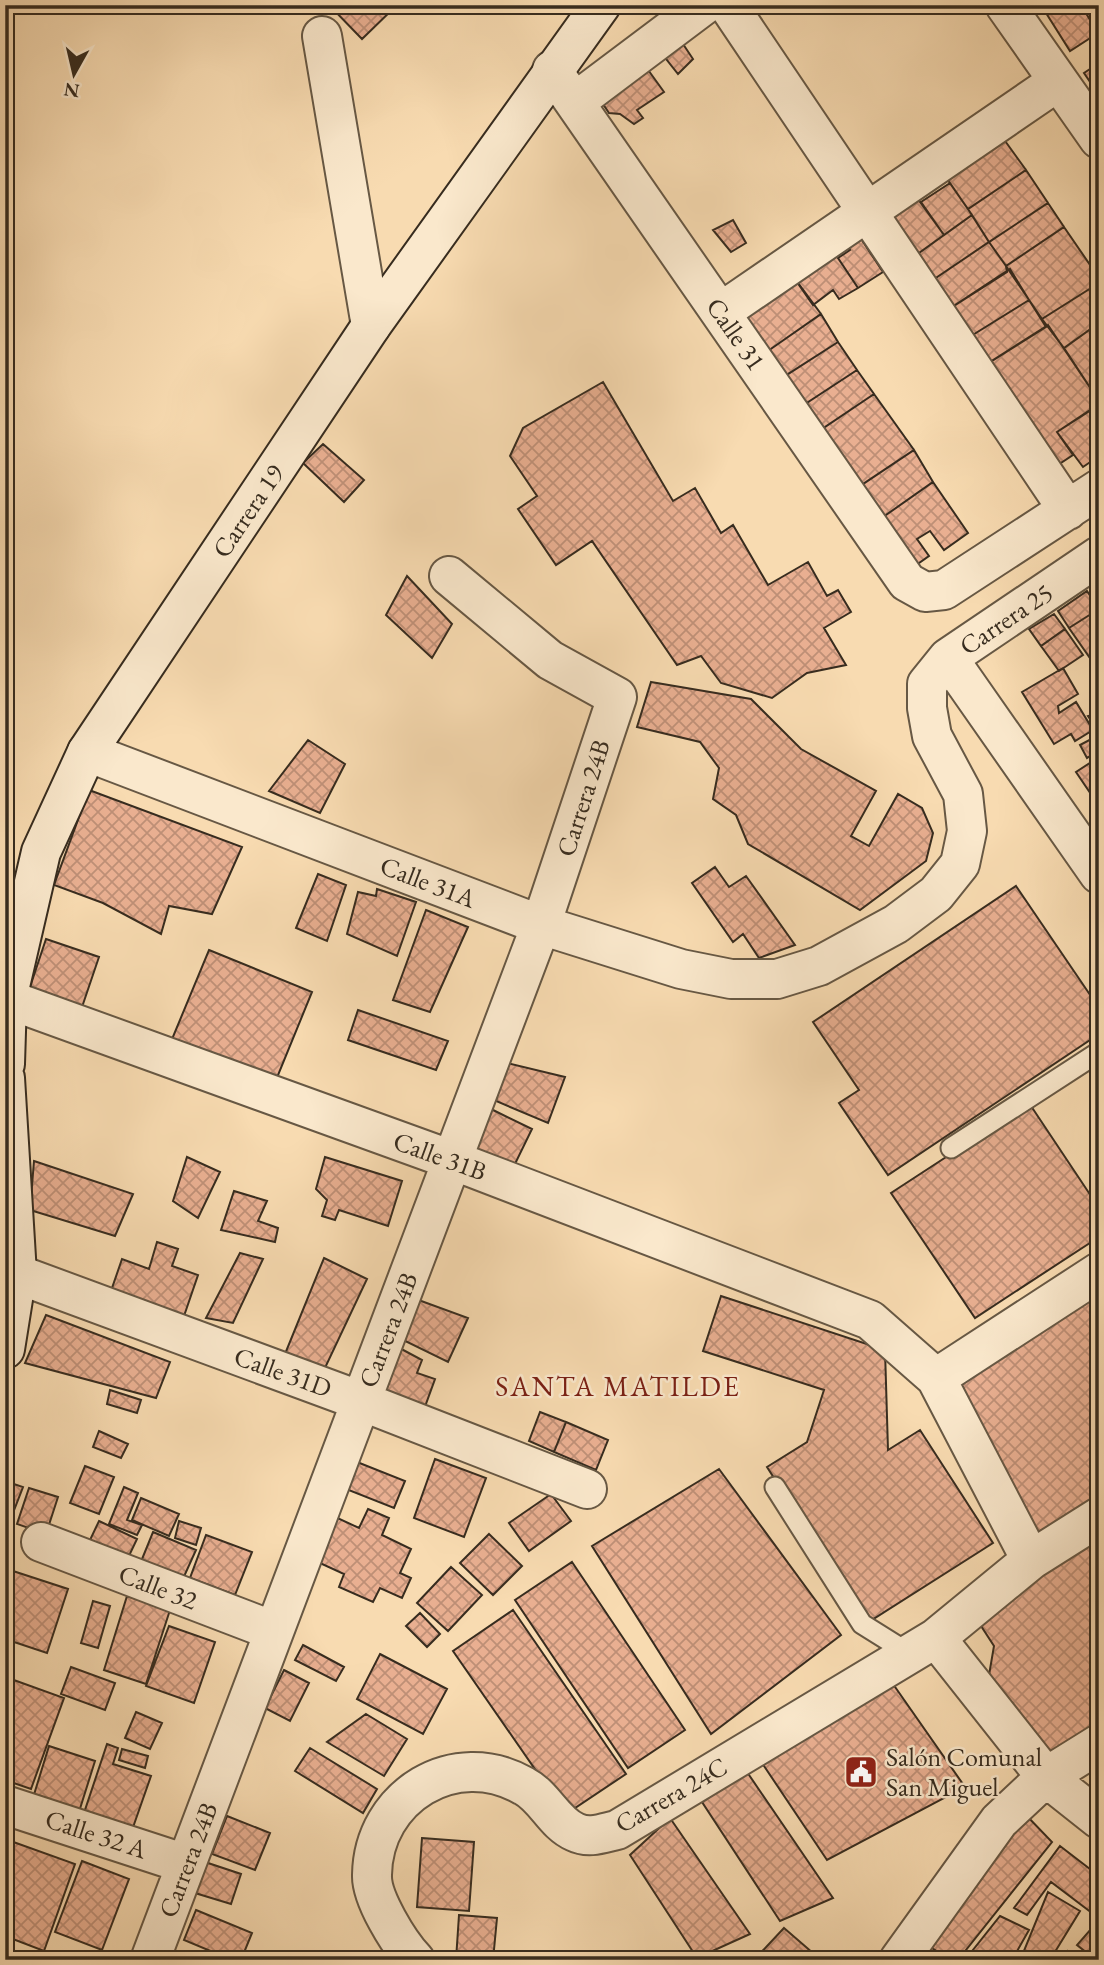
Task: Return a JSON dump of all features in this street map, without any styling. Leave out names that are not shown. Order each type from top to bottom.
[{"type":"street","name":"Carrera 19","points":[[5,1064],[7,999],[41,852],[87,752],[371,326],[601,5]]},
{"type":"street","points":[[575,102],[704,5]]},
{"type":"street","points":[[728,5],[1068,510],[1099,488]]},
{"type":"street","points":[[1004,5],[1099,139]]},
{"type":"street","points":[[322,36],[371,326]]},
{"type":"street","name":"Calle 31","points":[[552,70],[907,582],[925,592],[944,590],[1068,510]]},
{"type":"street","points":[[721,312],[1057,82]]},
{"type":"street","name":"Carrera 25","points":[[777,979],[819,965],[896,924],[936,894],[960,864],[967,831],[963,794],[932,736],[927,708],[927,684],[948,658],[1099,556]]},
{"type":"street","name":"Carrera 24B","points":[[150,1960],[541,925],[617,697],[550,660],[449,576]]},
{"type":"street","points":[[948,658],[1093,852]]},
{"type":"street","name":"Calle 31A","points":[[87,752],[541,925],[681,969],[731,979],[777,979]]},
{"type":"street","name":"Calle 31B","points":[[7,999],[452,1160],[870,1320],[936,1378]]},
{"type":"street","points":[[5,1078],[17,1274],[5,1349]]},
{"type":"street","points":[[1031,1560],[936,1378],[1099,1272]]},
{"type":"street","name":"Calle 31D","points":[[17,1274],[361,1401],[587,1489]]},
{"type":"street","name":"Carrera 24C","points":[[415,1960],[403,1947],[382,1909],[371,1877],[376,1849],[387,1820],[409,1794],[436,1777],[465,1772],[500,1776],[525,1786],[545,1802],[563,1824],[575,1832],[588,1836],[617,1829],[923,1646],[1031,1560],[1099,1517]]},
{"type":"street","name":"Calle 32","points":[[41,1542],[274,1631]]},
{"type":"street","points":[[923,1646],[1046,1777],[1099,1819]]},
{"type":"street","points":[[909,1956],[999,1821],[1046,1777],[1099,1744]]},
{"type":"street","name":"Calle 32 A","points":[[5,1805],[186,1864]]},
{"type":"lane","points":[[951,1148],[1099,1052]]},
{"type":"lane","points":[[775,1487],[862,1624],[923,1646]]},
{"type":"building","points":[[329,5],[397,5],[362,39]]},
{"type":"building","points":[[1041,5],[1081,5],[1098,33],[1070,51]]},
{"type":"building","points":[[1081,5],[1099,5],[1099,33],[1098,33]]},
{"type":"building","points":[[683,44],[693,59],[678,74],[663,55]]},
{"type":"building","points":[[1099,63],[1099,95],[1084,73]]},
{"type":"building","points":[[646,67],[664,92],[637,110],[643,118],[634,124],[620,114],[609,113],[599,98]]},
{"type":"building","points":[[995,127],[1026,170],[968,209],[938,166]]},
{"type":"building","points":[[1026,170],[1048,203],[989,242],[968,209]]},
{"type":"building","points":[[950,183],[972,215],[944,235],[921,202]]},
{"type":"building","points":[[912,191],[944,235],[905,263],[873,219]]},
{"type":"building","points":[[1048,203],[1064,227],[1006,266],[989,242]]},
{"type":"building","points":[[972,215],[989,242],[924,286],[905,263]]},
{"type":"building","points":[[733,220],[746,243],[731,252],[713,230]]},
{"type":"building","points":[[1064,227],[1099,278],[1099,283],[1042,319],[1006,266]]},
{"type":"building","points":[[854,228],[883,272],[858,288],[838,258],[850,250],[842,236]]},
{"type":"building","points":[[842,236],[850,250],[838,258],[858,288],[839,299],[833,290],[813,305],[790,272]]},
{"type":"building","points":[[989,242],[1006,266],[1007,272],[943,313],[924,286]]},
{"type":"building","points":[[1010,269],[1029,300],[963,341],[943,313]]},
{"type":"building","points":[[790,272],[821,314],[755,360],[726,318]]},
{"type":"building","points":[[1099,283],[1099,323],[1064,348],[1042,319]]},
{"type":"building","points":[[1029,300],[1046,327],[979,369],[963,341]]},
{"type":"building","points":[[821,314],[838,342],[771,385],[755,360]]},
{"type":"building","points":[[1099,323],[1099,401],[1064,348]]},
{"type":"building","points":[[1048,325],[1099,404],[1057,432],[1073,455],[1047,472],[979,369]]},
{"type":"building","points":[[838,342],[857,370],[796,410],[771,385]]},
{"type":"building","points":[[857,370],[874,394],[813,435],[796,410]]},
{"type":"building","points":[[603,382],[673,501],[695,488],[721,533],[733,525],[768,585],[808,562],[827,596],[838,590],[851,612],[824,628],[846,665],[807,673],[772,698],[721,683],[701,656],[677,665],[592,541],[556,565],[518,509],[537,496],[510,456],[523,428]]},
{"type":"building","points":[[874,394],[914,450],[851,492],[813,435]]},
{"type":"building","points":[[1099,405],[1099,456],[1083,467],[1057,432]]},
{"type":"building","points":[[323,444],[364,480],[344,502],[303,463]]},
{"type":"building","points":[[914,450],[933,482],[876,522],[851,492]]},
{"type":"building","points":[[933,482],[968,533],[944,550],[930,531],[917,539],[929,556],[909,570],[876,522]]},
{"type":"building","points":[[407,576],[452,624],[432,658],[386,615]]},
{"type":"building","points":[[1087,591],[1099,609],[1069,628],[1058,611]]},
{"type":"building","points":[[1099,609],[1099,671],[1069,628]]},
{"type":"building","points":[[1054,614],[1065,629],[1041,646],[1029,629]]},
{"type":"building","points":[[1065,629],[1083,655],[1059,671],[1041,646]]},
{"type":"building","points":[[1063,668],[1078,694],[1058,706],[1059,713],[1076,702],[1093,730],[1075,741],[1071,734],[1054,744],[1022,692]]},
{"type":"building","points":[[651,682],[751,699],[801,749],[876,791],[851,836],[869,846],[898,794],[922,808],[933,833],[926,861],[860,910],[748,844],[736,815],[713,799],[719,768],[700,742],[637,727]]},
{"type":"building","points":[[1099,713],[1099,732],[1088,716]]},
{"type":"building","points":[[1095,737],[1099,750],[1087,758],[1080,745]]},
{"type":"building","points":[[308,740],[345,764],[320,813],[269,791]]},
{"type":"building","points":[[1099,757],[1099,806],[1076,772]]},
{"type":"building","points":[[89,790],[242,847],[212,914],[169,906],[161,934],[103,903],[54,885]]},
{"type":"building","points":[[715,867],[729,887],[746,876],[795,945],[759,958],[743,934],[733,942],[692,883]]},
{"type":"building","points":[[318,874],[346,885],[327,941],[296,928]]},
{"type":"building","points":[[1016,886],[1099,1008],[1099,1034],[888,1175],[839,1103],[859,1090],[813,1022]]},
{"type":"building","points":[[377,889],[416,902],[397,956],[347,934],[358,892],[376,896]]},
{"type":"building","points":[[426,910],[468,927],[430,1012],[393,1000]]},
{"type":"building","points":[[46,939],[99,957],[81,1010],[28,993]]},
{"type":"building","points":[[209,950],[312,992],[274,1085],[170,1044]]},
{"type":"building","points":[[358,1010],[448,1041],[436,1070],[348,1040]]},
{"type":"building","points":[[503,1062],[565,1077],[548,1123],[496,1101]]},
{"type":"building","points":[[1029,1103],[1099,1208],[1099,1237],[975,1318],[891,1193]]},
{"type":"building","points":[[491,1109],[532,1129],[513,1168],[467,1150]]},
{"type":"building","points":[[187,1157],[220,1172],[198,1218],[173,1201]]},
{"type":"building","points":[[325,1157],[402,1181],[388,1226],[339,1210],[335,1220],[322,1216],[327,1200],[316,1189]]},
{"type":"building","points":[[34,1161],[133,1194],[115,1236],[30,1210]]},
{"type":"building","points":[[234,1191],[267,1201],[258,1221],[278,1228],[275,1242],[221,1230]]},
{"type":"building","points":[[157,1242],[178,1249],[172,1266],[198,1275],[184,1316],[111,1291],[122,1259],[149,1269]]},
{"type":"building","points":[[240,1253],[263,1259],[233,1323],[206,1318]]},
{"type":"building","points":[[324,1258],[367,1279],[324,1370],[285,1354]]},
{"type":"building","points":[[1099,1287],[1099,1501],[1037,1541],[949,1386]]},
{"type":"building","points":[[721,1296],[885,1350],[888,1450],[920,1430],[993,1543],[867,1623],[767,1467],[807,1442],[824,1390],[703,1351]]},
{"type":"building","points":[[413,1298],[468,1318],[448,1362],[393,1335]]},
{"type":"building","points":[[46,1315],[170,1362],[156,1398],[25,1363]]},
{"type":"building","points":[[392,1344],[422,1360],[417,1373],[435,1379],[423,1412],[377,1389]]},
{"type":"building","points":[[110,1390],[141,1400],[137,1413],[107,1404]]},
{"type":"building","points":[[540,1412],[566,1422],[554,1452],[529,1441]]},
{"type":"building","points":[[566,1422],[608,1440],[596,1470],[554,1452]]},
{"type":"building","points":[[99,1431],[128,1444],[121,1458],[93,1447]]},
{"type":"building","points":[[435,1459],[486,1478],[464,1537],[414,1518]]},
{"type":"building","points":[[357,1462],[405,1481],[394,1508],[346,1489]]},
{"type":"building","points":[[85,1466],[114,1477],[99,1514],[70,1503]]},
{"type":"building","points":[[719,1469],[841,1635],[711,1734],[592,1546]]},
{"type":"building","points":[[5,1481],[23,1487],[11,1518],[5,1516]]},
{"type":"building","points":[[124,1487],[138,1493],[127,1520],[142,1525],[137,1535],[109,1524]]},
{"type":"building","points":[[29,1488],[58,1497],[46,1534],[17,1524]]},
{"type":"building","points":[[551,1494],[571,1521],[529,1551],[509,1523]]},
{"type":"building","points":[[141,1498],[179,1514],[169,1536],[132,1520]]},
{"type":"building","points":[[368,1509],[389,1518],[382,1535],[411,1549],[400,1573],[411,1578],[402,1598],[380,1588],[373,1602],[339,1587],[344,1574],[309,1558],[329,1514],[359,1528]]},
{"type":"building","points":[[99,1521],[137,1539],[128,1558],[90,1540]]},
{"type":"building","points":[[179,1521],[201,1528],[196,1545],[175,1538]]},
{"type":"building","points":[[1099,1527],[1099,1723],[1041,1761],[988,1681],[994,1646],[970,1609]]},
{"type":"building","points":[[153,1532],[196,1550],[182,1581],[140,1564]]},
{"type":"building","points":[[489,1534],[522,1566],[493,1595],[460,1563]]},
{"type":"building","points":[[206,1535],[252,1552],[235,1595],[190,1578]]},
{"type":"building","points":[[572,1562],[685,1730],[628,1768],[515,1600]]},
{"type":"building","points":[[451,1567],[482,1595],[448,1631],[417,1603]]},
{"type":"building","points":[[13,1571],[68,1589],[47,1653],[5,1639],[5,1594]]},
{"type":"building","points":[[127,1596],[170,1610],[146,1684],[104,1670]]},
{"type":"building","points":[[93,1601],[110,1606],[98,1648],[81,1643]]},
{"type":"building","points":[[513,1610],[626,1774],[566,1814],[453,1651]]},
{"type":"building","points":[[420,1613],[440,1634],[427,1647],[406,1626]]},
{"type":"building","points":[[169,1626],[215,1642],[194,1703],[146,1686]]},
{"type":"building","points":[[303,1645],[344,1667],[336,1681],[295,1660]]},
{"type":"building","points":[[380,1654],[447,1689],[423,1734],[357,1699]]},
{"type":"building","points":[[71,1667],[115,1683],[105,1710],[61,1694]]},
{"type":"building","points":[[284,1670],[309,1683],[290,1721],[265,1708]]},
{"type":"building","name":"Salón Comunal San Miguel","points":[[886,1674],[965,1787],[827,1860],[758,1757]]},
{"type":"building","points":[[11,1679],[64,1698],[31,1789],[5,1780],[5,1694]]},
{"type":"building","points":[[136,1712],[162,1723],[150,1749],[125,1738]]},
{"type":"building","points":[[366,1714],[407,1739],[384,1776],[327,1742]]},
{"type":"building","points":[[107,1744],[118,1748],[113,1764],[151,1776],[131,1833],[83,1816]]},
{"type":"building","points":[[49,1746],[95,1761],[78,1815],[32,1801]]},
{"type":"building","points":[[310,1748],[377,1789],[363,1813],[295,1771]]},
{"type":"building","points":[[122,1749],[148,1756],[145,1768],[119,1760]]},
{"type":"building","points":[[747,1772],[833,1898],[780,1921],[702,1802]]},
{"type":"building","points":[[1024,1813],[1052,1842],[958,1960],[952,1960],[930,1947]]},
{"type":"building","points":[[227,1816],[270,1833],[255,1870],[212,1854]]},
{"type":"building","points":[[670,1818],[750,1934],[697,1958],[630,1855]]},
{"type":"building","points":[[422,1838],[474,1842],[469,1911],[417,1907]]},
{"type":"building","points":[[5,1839],[75,1864],[44,1951],[5,1936]]},
{"type":"building","points":[[1060,1846],[1099,1876],[1099,1908],[1092,1913],[1051,1882],[1027,1915],[1014,1908]]},
{"type":"building","points":[[82,1861],[129,1879],[102,1950],[55,1932]]},
{"type":"building","points":[[205,1862],[241,1874],[231,1904],[195,1893]]},
{"type":"building","points":[[1048,1892],[1080,1911],[1050,1960],[1024,1960],[1021,1958]]},
{"type":"building","points":[[196,1910],[252,1933],[241,1960],[232,1960],[184,1940]]},
{"type":"building","points":[[459,1915],[497,1918],[493,1960],[456,1960]]},
{"type":"building","points":[[1000,1916],[1029,1930],[1012,1960],[965,1960]]},
{"type":"building","points":[[1099,1920],[1099,1960],[1096,1960],[1077,1945]]},
{"type":"building","points":[[784,1928],[821,1960],[754,1960]]},
{"type":"building","points":[[1068,1951],[1081,1960],[1063,1960]]},
{"type":"place","name":"Salón Comunal San Miguel","points":[[861,1772]]},
{"type":"district","name":"SANTA MATILDE","points":[[618,1386]]}]
